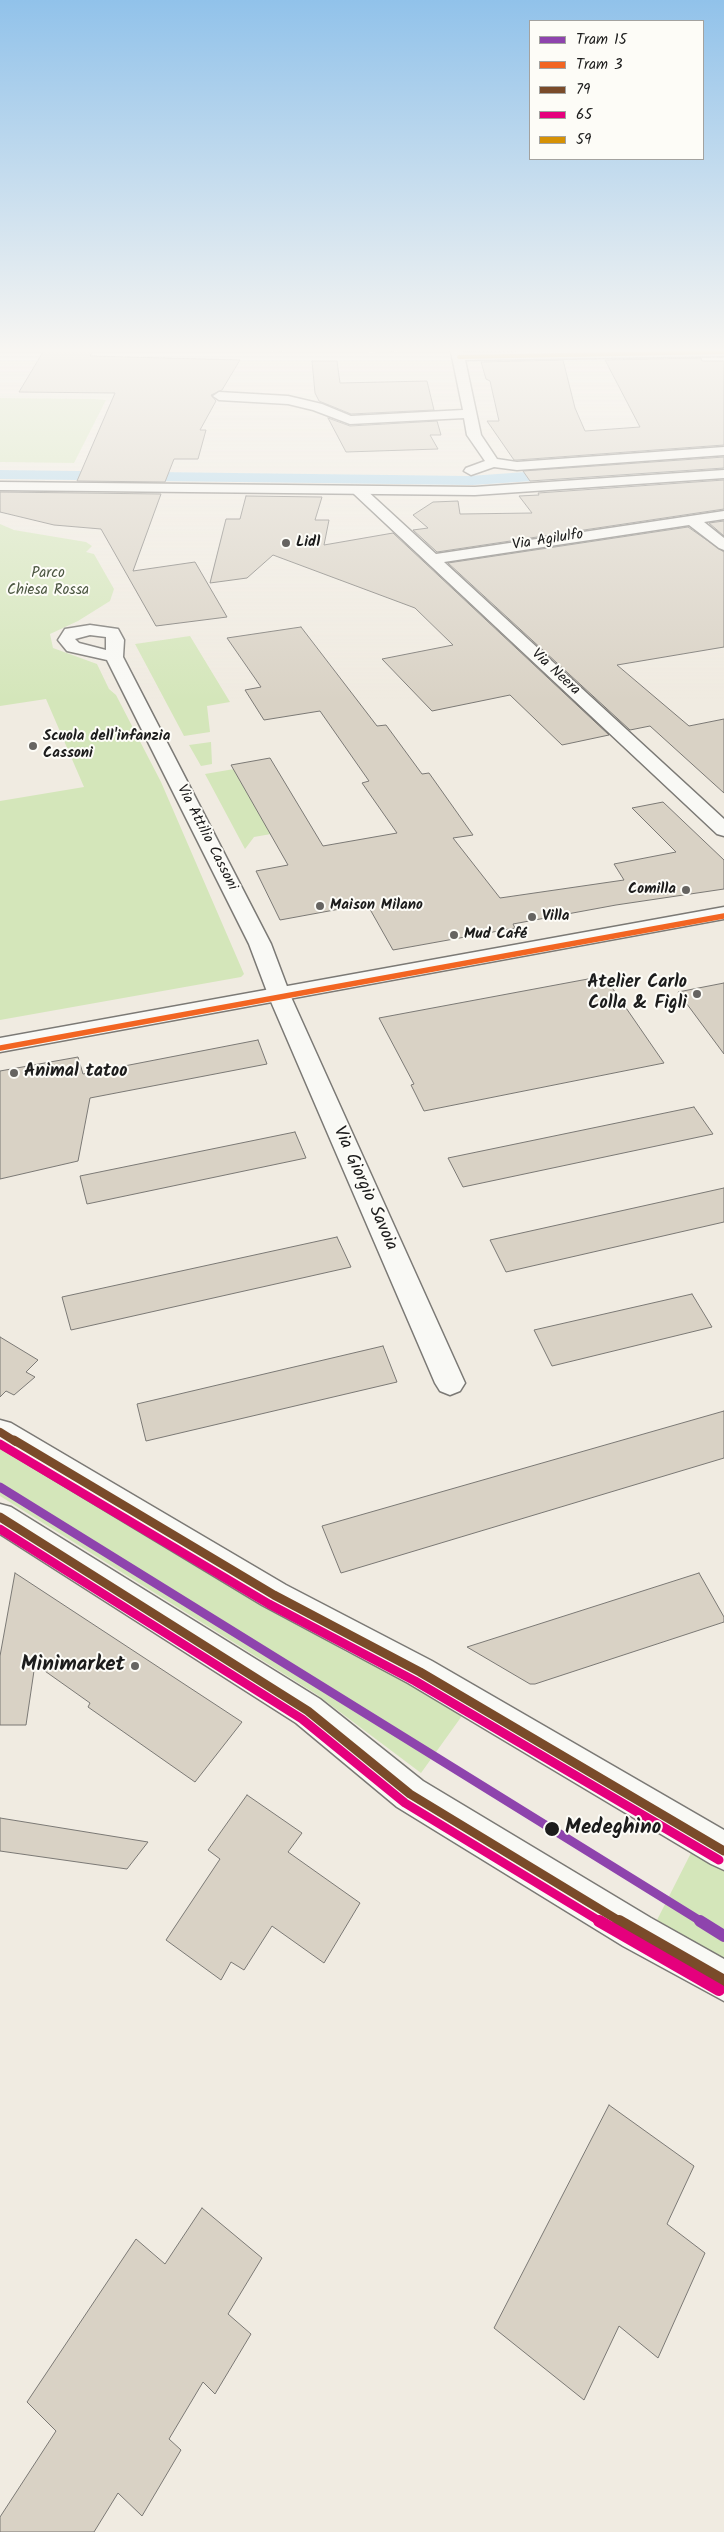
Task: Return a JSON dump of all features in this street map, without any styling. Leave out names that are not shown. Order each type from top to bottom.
[{"type":"street","points":[[471,470],[486,465]]},
{"type":"street","points":[[510,465],[528,465]]},
{"type":"street","points":[[0,486],[359,491],[506,490],[724,474]]},
{"type":"street","name":"Via Neera","points":[[359,491],[724,830]]},
{"type":"street","points":[[387,516],[386,507],[389,502],[396,496],[411,491]]},
{"type":"street","name":"Via Agilulfo","points":[[432,559],[724,515]]},
{"type":"street","points":[[691,519],[724,544]]},
{"type":"street","name":"Via Attilio Cassoni","points":[[114,657],[260,944],[279,994]]},
{"type":"street","points":[[0,1045],[724,913]]},
{"type":"street","name":"Via Giorgio Savoia","points":[[279,994],[450,1384]]},
{"type":"street","points":[[0,1432],[274,1595],[420,1672],[724,1851]]},
{"type":"street","points":[[0,1517],[308,1711],[410,1794],[637,1932],[724,1981]]},
{"type":"green space","name":"Parco Chiesa Rossa","points":[[0,524],[14,530],[86,542],[92,546],[86,552],[94,554],[114,589],[110,601],[78,621],[50,634],[53,648],[97,664],[109,689],[116,695],[161,782],[244,974],[241,977],[0,1020],[0,801],[84,787],[46,699],[0,706]]},
{"type":"green space","points":[[190,636],[230,702],[207,706],[210,732],[184,736],[135,644]]},
{"type":"green space","points":[[211,742],[212,764],[201,766],[189,745]]},
{"type":"green space","points":[[234,769],[271,834],[254,837],[245,849],[205,774]]},
{"type":"green space","points":[[0,1443],[346,1652],[432,1693],[464,1713],[421,1773],[316,1694],[0,1496]]},
{"type":"green space","points":[[693,1849],[724,1871],[724,1958],[657,1920]]},
{"type":"water","points":[[623,465],[724,465],[724,468],[473,485],[0,479],[0,470],[469,476]]},
{"type":"building","points":[[84,465],[172,465],[165,482],[77,481]]},
{"type":"building","points":[[607,465],[724,465],[724,468],[530,481],[523,471]]},
{"type":"building","points":[[724,480],[724,509],[437,552],[413,530],[428,528],[413,515],[433,502],[458,501],[460,514],[532,513],[519,496],[539,495],[538,493]]},
{"type":"building","points":[[0,492],[161,494],[133,571],[195,562],[227,617],[156,626],[101,529],[54,525],[0,512]]},
{"type":"building","points":[[246,496],[322,497],[315,520],[329,520],[324,545],[393,533],[609,735],[562,745],[510,695],[432,711],[382,659],[453,645],[415,608],[273,555],[247,578],[210,583],[226,519],[240,519]]},
{"type":"building","points":[[724,521],[724,536],[709,523]]},
{"type":"building","points":[[688,527],[724,552],[724,647],[617,665],[689,726],[724,719],[724,793],[650,726],[630,730],[448,563]]},
{"type":"building","points":[[301,627],[377,726],[386,725],[422,774],[429,773],[473,835],[453,838],[500,898],[624,880],[614,864],[676,852],[632,808],[663,802],[724,860],[724,889],[616,905],[513,924],[515,928],[393,950],[367,904],[280,920],[256,871],[288,865],[231,765],[270,758],[323,846],[397,833],[362,783],[369,781],[320,711],[264,720],[245,690],[261,687],[227,638]]},
{"type":"building","points":[[604,976],[664,1063],[424,1111],[411,1085],[414,1084],[379,1018]]},
{"type":"building","points":[[724,983],[724,1054],[678,992]]},
{"type":"building","points":[[258,1040],[267,1064],[90,1098],[78,1161],[0,1179],[0,1071],[78,1057],[83,1074]]},
{"type":"building","points":[[694,1107],[713,1134],[463,1187],[448,1158]]},
{"type":"building","points":[[295,1132],[306,1158],[87,1204],[80,1176]]},
{"type":"building","points":[[724,1188],[724,1222],[506,1272],[490,1240]]},
{"type":"building","points":[[337,1237],[351,1267],[71,1330],[62,1297]]},
{"type":"building","points":[[692,1294],[712,1327],[552,1366],[534,1330]]},
{"type":"building","points":[[0,1337],[38,1360],[26,1372],[35,1377],[14,1395],[6,1391],[0,1397]]},
{"type":"building","points":[[383,1346],[397,1382],[146,1441],[137,1404]]},
{"type":"building","points":[[724,1411],[724,1458],[341,1573],[322,1526]]},
{"type":"building","points":[[15,1573],[242,1722],[195,1782],[88,1707],[90,1703],[35,1664],[26,1725],[0,1725],[0,1656]]},
{"type":"building","points":[[699,1573],[724,1617],[724,1622],[535,1684],[530,1684],[467,1647]]},
{"type":"building","points":[[247,1795],[302,1833],[288,1852],[360,1903],[324,1963],[272,1926],[244,1970],[231,1962],[221,1980],[166,1940],[220,1859],[208,1850]]},
{"type":"building","points":[[0,1818],[148,1842],[127,1869],[0,1851]]},
{"type":"building","points":[[609,2105],[694,2166],[667,2224],[705,2253],[658,2358],[619,2326],[584,2400],[494,2328]]},
{"type":"building","points":[[202,2208],[262,2258],[228,2314],[251,2334],[215,2394],[203,2382],[169,2439],[181,2450],[142,2516],[118,2493],[94,2532],[0,2532],[0,2517],[56,2431],[27,2402],[136,2239],[165,2264]]},
{"type":"tram line","name":"3","points":[[0,1048],[724,916]]},
{"type":"tram line","name":"15","points":[[0,1487],[724,1936]]},
{"type":"transit line","name":"79","points":[[0,1432],[274,1595],[420,1672],[724,1851]]},
{"type":"transit line","name":"65","points":[[0,1444],[269,1604],[415,1681],[719,1860]]},
{"type":"transit line","name":"79","points":[[0,1517],[308,1711],[410,1794],[637,1932],[724,1981]]},
{"type":"transit line","name":"65","points":[[0,1529],[302,1719],[405,1803],[632,1941],[719,1990]]},
{"type":"place","name":"Lidl","points":[[286,543]]},
{"type":"place","name":"Scuola dell'infanzia Cassoni","points":[[33,746]]},
{"type":"place","name":"Comilla","points":[[686,890]]},
{"type":"place","name":"Maison Milano","points":[[320,906]]},
{"type":"place","name":"Villa","points":[[532,917]]},
{"type":"place","name":"Mud Café","points":[[454,935]]},
{"type":"place","name":"Atelier Carlo Colla & Figli","points":[[697,994]]},
{"type":"place","name":"Animal tatoo","points":[[14,1073]]},
{"type":"place","name":"Minimarket","points":[[135,1666]]},
{"type":"place","name":"Medeghino","points":[[552,1829]]}]
